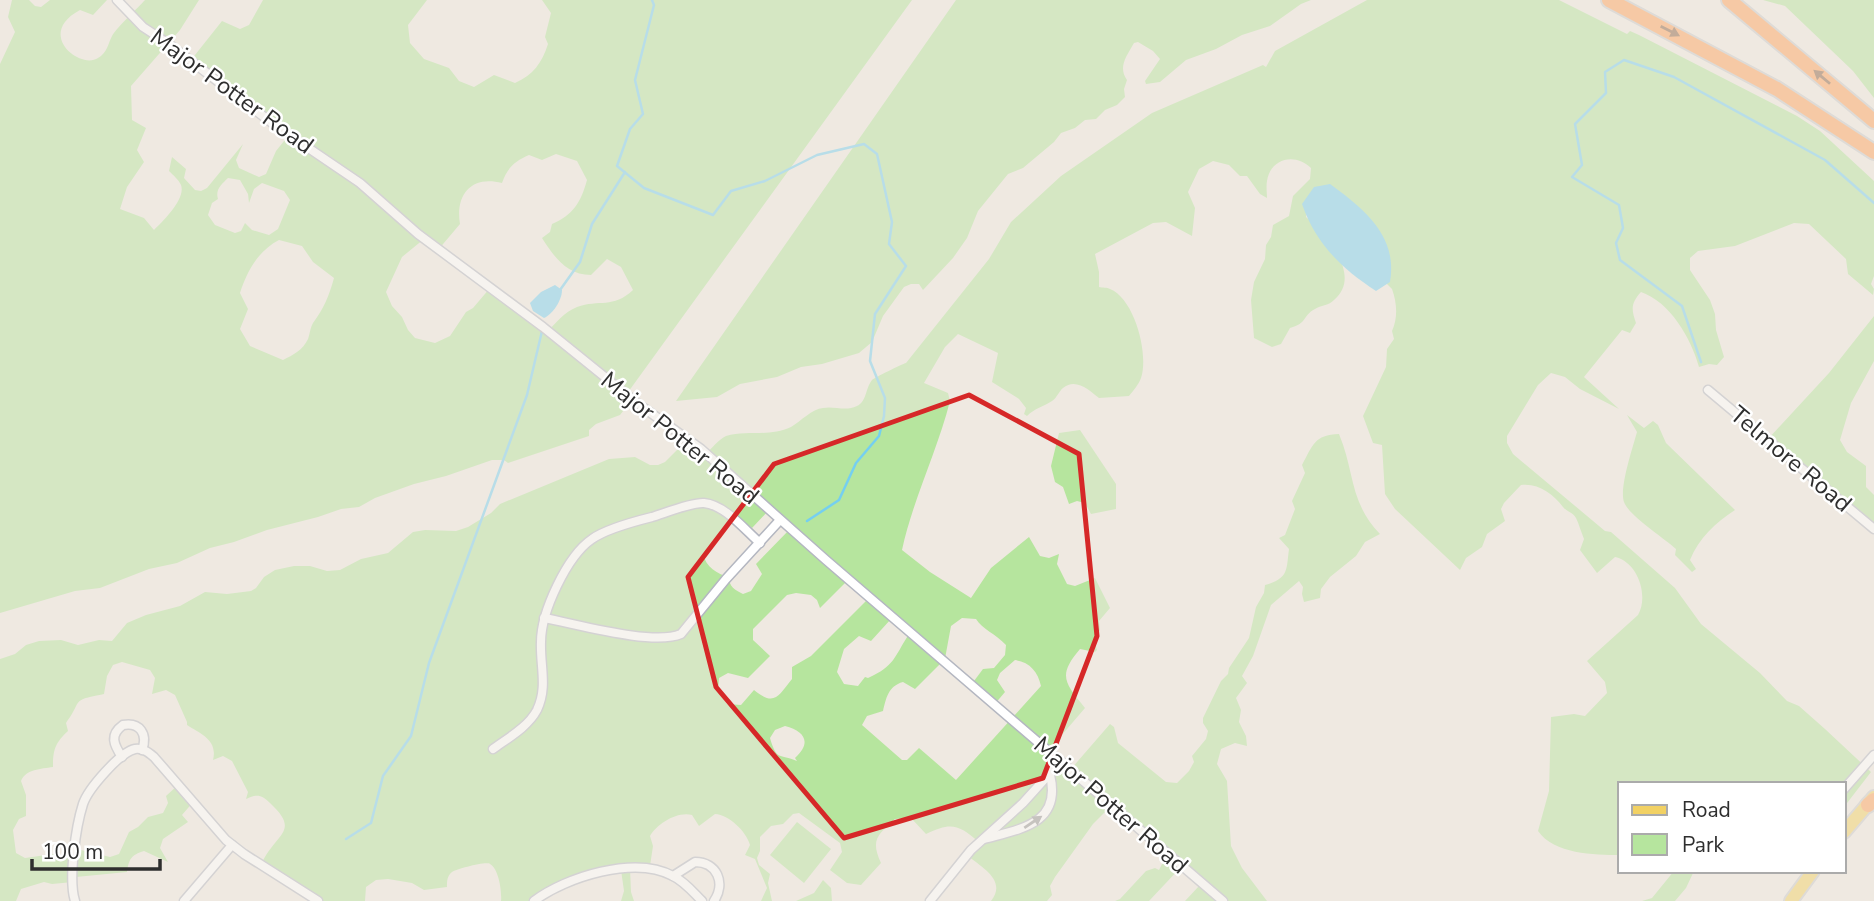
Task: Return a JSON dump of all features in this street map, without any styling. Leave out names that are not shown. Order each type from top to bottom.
[{"type":"highway","points":[[1609,0],[1737,66],[1818,113],[1874,152]]},
{"type":"highway","points":[[1729,0],[1874,121]]},
{"type":"main road","points":[[1846,830],[1872,801]]},
{"type":"main road","points":[[1796,899],[1812,873]]},
{"type":"street","name":"Major Potter Road","points":[[117,0],[143,27],[276,126],[360,183],[418,234],[691,442],[1223,901]]},
{"type":"street","name":"Telmore Road","points":[[1708,390],[1874,529]]},
{"type":"street","points":[[493,749],[520,730],[536,712],[544,689],[541,640],[544,618],[553,594],[578,552],[593,538],[640,520],[703,503],[720,508],[760,543]]},
{"type":"street","points":[[544,618],[630,635],[673,637],[681,634],[780,520]]},
{"type":"street","points":[[122,757],[114,738],[122,725],[133,724],[142,731],[145,741],[142,750]]},
{"type":"street","points":[[75,901],[72,878],[82,806],[94,784],[131,750],[146,751],[160,764],[232,845],[318,901]]},
{"type":"street","points":[[1846,787],[1874,755]]},
{"type":"street","points":[[930,901],[982,840],[1050,775],[1061,761]]},
{"type":"street","points":[[982,840],[1017,831],[1031,825],[1043,815],[1053,796],[1050,775]]},
{"type":"street","points":[[184,901],[232,845]]},
{"type":"street","points":[[673,876],[695,862],[711,866],[719,877],[720,884],[714,901]]},
{"type":"street","points":[[534,901],[558,885],[578,878],[640,868],[673,876],[702,901]]},
{"type":"highlighted area","points":[[969,395],[1079,454],[1097,636],[1043,778],[844,838],[716,687],[688,577],[774,464]]},
{"type":"green space","points":[[12,0],[29,0],[35,6],[41,7],[50,0],[107,0],[93,15],[80,10],[67,19],[61,29],[65,48],[81,59],[90,60],[103,54],[115,32],[145,0],[199,0],[180,30],[131,86],[132,120],[146,128],[137,150],[144,162],[127,187],[120,209],[144,218],[154,230],[173,209],[182,191],[181,185],[169,171],[172,157],[186,169],[184,178],[195,190],[201,191],[207,188],[243,144],[236,160],[239,168],[259,177],[266,174],[276,151],[288,136],[191,60],[222,21],[240,29],[249,25],[263,0],[427,0],[408,25],[410,43],[424,59],[449,68],[459,81],[474,87],[494,75],[515,83],[536,68],[548,44],[545,37],[551,13],[542,0],[912,0],[626,395],[631,401],[620,415],[596,424],[589,430],[589,436],[508,463],[504,460],[492,460],[414,484],[375,498],[359,507],[341,509],[210,548],[177,563],[149,569],[100,588],[75,591],[0,613],[0,64],[15,32],[8,17]],"holes":[[[556,154],[577,161],[587,180],[575,207],[552,224],[550,232],[542,238],[556,258],[575,272],[591,275],[607,259],[621,267],[633,290],[619,300],[572,309],[547,332],[490,288],[473,308],[466,312],[450,336],[435,343],[415,338],[392,306],[386,292],[402,257],[424,239],[438,250],[460,224],[460,204],[468,189],[482,182],[502,183],[512,166],[529,155],[542,160]],[[228,178],[240,180],[248,194],[249,203],[254,189],[262,183],[284,191],[290,200],[278,229],[269,235],[252,230],[245,223],[241,231],[235,233],[215,225],[208,215],[212,203],[218,199],[217,192]],[[279,240],[302,246],[313,262],[334,278],[326,302],[312,325],[306,343],[283,360],[250,346],[240,329],[248,309],[240,293],[243,285],[254,262]]]},
{"type":"green space","points":[[956,0],[1311,0],[1270,26],[1242,35],[1216,49],[1186,60],[1160,82],[1146,84],[1145,81],[1160,59],[1153,51],[1138,42],[1134,43],[1123,66],[1127,80],[1125,97],[1096,119],[1085,120],[1075,128],[1061,133],[1023,168],[1008,174],[978,211],[967,238],[953,258],[923,290],[919,284],[904,287],[883,316],[872,342],[859,353],[801,367],[777,377],[740,384],[717,397],[676,401]]},
{"type":"green space","points":[[1367,0],[1559,0],[1627,34],[1630,31],[1639,35],[1797,116],[1820,131],[1874,181],[1873,295],[1848,274],[1846,259],[1809,224],[1794,223],[1735,246],[1698,251],[1690,258],[1690,270],[1710,300],[1715,314],[1716,330],[1724,357],[1717,365],[1699,367],[1691,344],[1678,322],[1661,304],[1641,292],[1634,303],[1636,323],[1630,333],[1622,330],[1584,377],[1619,409],[1580,389],[1565,377],[1551,373],[1538,385],[1507,436],[1507,443],[1513,454],[1605,531],[1611,532],[1675,588],[1701,624],[1760,673],[1787,701],[1799,706],[1871,772],[1846,804],[1846,782],[1618,782],[1618,855],[1575,852],[1545,839],[1538,831],[1549,791],[1551,717],[1574,714],[1585,716],[1607,693],[1605,682],[1587,661],[1638,615],[1642,599],[1639,581],[1630,566],[1615,557],[1597,573],[1580,550],[1584,539],[1575,516],[1550,494],[1534,486],[1521,485],[1504,503],[1501,509],[1505,521],[1487,534],[1482,547],[1466,558],[1460,570],[1395,509],[1385,494],[1382,445],[1373,443],[1363,416],[1386,367],[1387,349],[1394,339],[1392,331],[1396,310],[1392,289],[1308,205],[1306,217],[1331,244],[1343,268],[1345,279],[1342,290],[1332,302],[1315,309],[1300,324],[1290,328],[1281,344],[1272,347],[1254,338],[1251,300],[1254,282],[1265,259],[1266,245],[1273,225],[1289,216],[1293,196],[1310,179],[1311,168],[1298,160],[1279,162],[1269,173],[1267,198],[1260,194],[1247,176],[1240,176],[1229,165],[1213,161],[1199,169],[1188,192],[1195,208],[1192,236],[1166,222],[1153,223],[1095,254],[1099,287],[1108,288],[1119,295],[1127,304],[1138,329],[1143,368],[1141,378],[1129,396],[1099,398],[1082,386],[1073,384],[1063,388],[1054,400],[1027,416],[1024,414],[1026,408],[1019,399],[992,382],[998,353],[958,334],[945,347],[924,383],[948,393],[950,401],[912,512],[902,550],[971,598],[991,568],[1029,537],[1040,556],[1049,558],[1059,554],[1057,564],[1067,584],[1075,586],[1095,578],[1110,608],[1099,621],[1100,630],[1094,640],[1097,650],[1095,652],[1080,649],[1066,673],[1069,685],[1085,708],[1049,750],[1071,769],[1110,724],[1114,727],[1118,743],[1166,782],[1177,783],[1189,771],[1194,762],[1192,756],[1206,739],[1208,731],[1203,718],[1221,681],[1249,638],[1256,607],[1264,593],[1265,585],[1278,580],[1285,573],[1289,549],[1279,538],[1285,535],[1295,509],[1292,501],[1305,473],[1302,465],[1315,442],[1324,436],[1339,434],[1358,498],[1370,522],[1380,534],[1365,542],[1356,556],[1330,577],[1321,589],[1320,598],[1304,602],[1303,587],[1299,581],[1271,605],[1253,656],[1242,676],[1247,683],[1236,698],[1241,710],[1239,722],[1246,736],[1247,746],[1235,743],[1221,749],[1217,764],[1227,781],[1231,846],[1242,868],[1267,901],[1185,901],[1199,886],[1181,867],[1149,901],[1115,901],[1146,871],[1155,868],[1159,870],[1166,856],[1111,806],[1093,824],[1055,877],[1050,886],[1052,895],[1047,901],[991,901],[995,894],[995,881],[968,856],[979,842],[960,828],[954,827],[926,834],[911,818],[895,819],[880,834],[876,848],[881,863],[861,885],[847,883],[830,870],[842,852],[840,843],[799,813],[793,814],[783,824],[771,826],[760,837],[757,858],[759,865],[770,874],[768,883],[772,901],[761,901],[767,888],[755,859],[745,855],[750,845],[745,834],[720,815],[715,814],[699,826],[692,815],[686,814],[662,823],[653,831],[650,836],[653,846],[650,866],[630,868],[634,901],[621,901],[624,891],[621,870],[583,876],[535,901],[501,901],[498,876],[487,863],[452,872],[448,877],[447,887],[424,890],[412,883],[376,880],[366,887],[365,901],[322,901],[262,863],[283,833],[284,820],[279,813],[261,796],[246,799],[248,792],[232,761],[223,756],[213,760],[211,743],[187,725],[175,695],[166,690],[152,694],[155,678],[150,670],[122,662],[113,665],[107,676],[104,694],[79,702],[66,723],[68,731],[56,747],[53,767],[30,772],[23,777],[21,781],[26,795],[26,816],[19,819],[13,830],[16,853],[25,858],[53,854],[72,858],[77,849],[110,857],[119,854],[129,832],[148,817],[163,813],[168,803],[166,796],[179,784],[194,801],[182,815],[188,822],[163,839],[160,848],[168,862],[144,851],[131,858],[127,872],[76,877],[73,882],[44,882],[21,889],[16,901],[0,901],[0,659],[39,641],[61,640],[78,645],[99,640],[112,641],[127,623],[180,606],[205,592],[227,594],[251,591],[275,570],[310,566],[327,571],[340,570],[361,559],[388,553],[413,532],[456,531],[468,527],[500,504],[609,459],[635,457],[650,465],[658,465],[665,462],[687,440],[706,454],[726,436],[783,430],[819,409],[856,406],[863,400],[872,380],[906,363],[989,259],[1011,222],[1061,176],[1152,113],[1263,65],[1266,67],[1275,51]],"holes":[[[768,511],[789,530],[756,564],[762,574],[751,591],[743,594],[731,586],[729,577],[709,566],[703,554],[714,540],[721,538],[730,523],[741,519],[752,528]],[[847,581],[868,599],[811,656],[792,667],[792,679],[783,690],[772,698],[754,690],[741,705],[727,704],[718,692],[719,678],[728,673],[748,678],[770,656],[753,640],[753,629],[787,595],[811,595],[820,608]],[[962,618],[976,619],[1006,645],[1005,655],[994,668],[983,669],[971,685],[994,705],[1005,692],[997,680],[1000,673],[1015,660],[1032,668],[1041,686],[956,780],[919,748],[907,760],[902,760],[862,725],[867,716],[883,711],[888,694],[898,684],[903,682],[915,689],[941,663],[944,664],[951,626]],[[891,619],[909,634],[893,660],[884,669],[865,677],[858,686],[844,684],[837,672],[844,649],[859,636],[871,641]],[[785,726],[797,731],[804,738],[805,743],[795,758],[797,761],[777,754],[770,738],[775,730]]]},
{"type":"green space","points":[[1763,0],[1874,0],[1874,98],[1853,71],[1785,6]]},
{"type":"green space","points":[[1874,316],[1874,361],[1851,403],[1840,440],[1847,452],[1866,466],[1866,487],[1874,495],[1874,530],[1768,439],[1829,373]]},
{"type":"green space","points":[[1627,415],[1644,428],[1653,421],[1658,425],[1666,443],[1735,510],[1714,526],[1698,545],[1690,560],[1696,569],[1692,572],[1675,555],[1676,549],[1640,520],[1624,502],[1625,478],[1637,432]]},
{"type":"green space","points":[[1080,430],[1116,484],[1116,509],[1091,514],[1085,503],[1077,501],[1069,504],[1063,487],[1055,482],[1051,466],[1059,433]]},
{"type":"green space","points":[[797,822],[831,849],[804,883],[770,855]]},
{"type":"green space","points":[[1672,873],[1693,873],[1686,888],[1675,901],[1642,901],[1652,898]]},
{"type":"green space","points":[[823,880],[831,888],[832,901],[796,901],[814,893]]},
{"type":"water","points":[[1330,184],[1366,214],[1383,237],[1389,251],[1390,282],[1376,291],[1331,254],[1308,218],[1302,204],[1314,187]]},
{"type":"water","points":[[555,285],[562,290],[560,298],[554,310],[544,318],[533,311],[530,303],[541,292]]},
{"type":"waterway","points":[[652,0],[654,5],[635,80],[643,114],[630,129],[617,166],[644,188],[713,215],[731,191],[765,181],[817,155],[864,144],[877,154],[892,222],[889,244],[906,266],[875,314],[870,361],[885,398],[884,416],[879,436],[856,463],[839,500],[807,521]]},
{"type":"waterway","points":[[1701,362],[1682,306],[1620,260],[1616,243],[1623,228],[1619,205],[1572,177],[1582,165],[1575,124],[1606,93],[1605,72],[1624,60],[1674,77],[1825,160],[1874,203]]},
{"type":"waterway","points":[[560,290],[580,262],[592,224],[625,172]]},
{"type":"waterway","points":[[346,839],[371,823],[383,776],[411,736],[429,663],[527,395],[542,331]]}]
